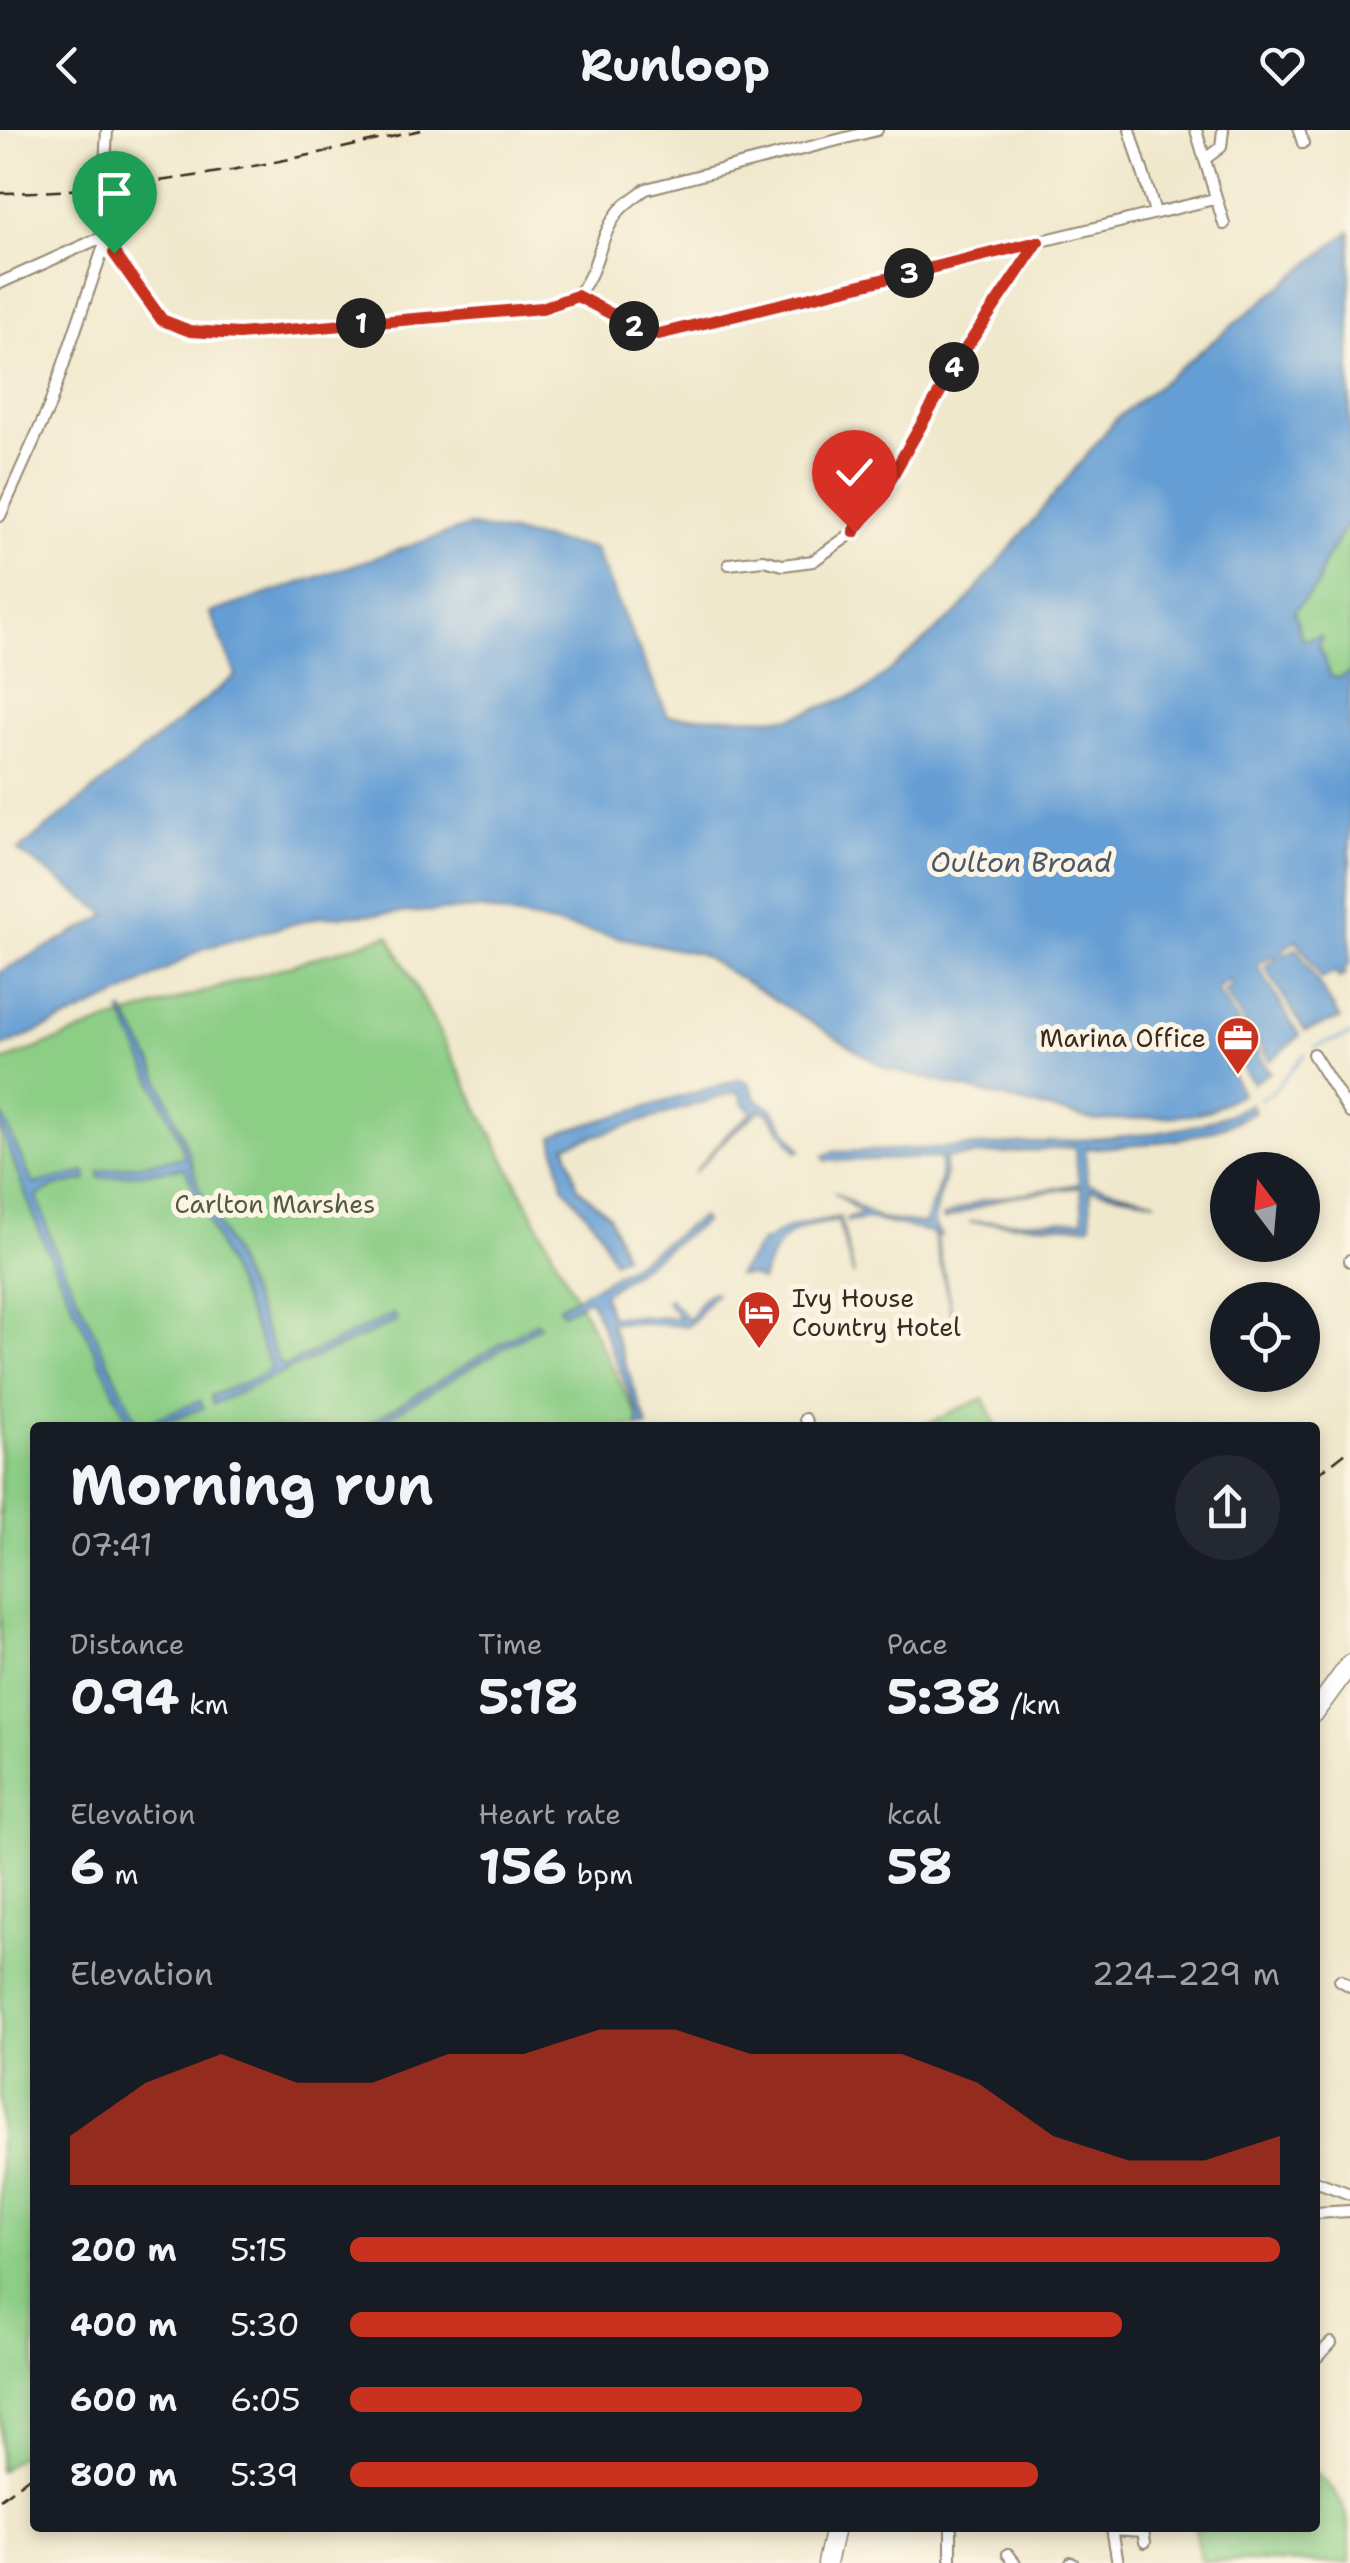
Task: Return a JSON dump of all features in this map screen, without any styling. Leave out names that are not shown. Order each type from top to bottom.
[{"type":"highway","points":[[1320,1705],[1350,1664]]},
{"type":"highway","points":[[827,2563],[834,2532]]},
{"type":"street","points":[[107,130],[104,204],[114,253],[162,320],[190,331],[239,334],[542,308],[577,296],[596,269],[616,214],[646,190],[877,130]]},
{"type":"street","points":[[1130,130],[1155,212]]},
{"type":"street","points":[[1196,130],[1224,224]]},
{"type":"street","points":[[1204,159],[1221,147],[1224,130]]},
{"type":"street","points":[[1299,130],[1303,143]]},
{"type":"street","points":[[577,296],[646,332],[659,334],[1214,199]]},
{"type":"street","points":[[0,283],[93,240],[108,238]]},
{"type":"street","points":[[0,516],[49,406],[108,238]]},
{"type":"street","points":[[729,564],[763,560],[784,565],[813,560],[854,532],[884,490],[960,357],[1038,242]]},
{"type":"street","points":[[1313,1054],[1350,1113]]},
{"type":"street","points":[[1320,2183],[1350,2194]]},
{"type":"street","points":[[1320,2212],[1350,2210]]},
{"type":"street","points":[[1320,2354],[1331,2343]]},
{"type":"street","points":[[950,2532],[951,2563]]},
{"type":"street","points":[[1113,2532],[1118,2563]]},
{"type":"green space","points":[[1350,518],[1350,672],[1340,678],[1331,677],[1318,643],[1320,637],[1302,640],[1293,610],[1318,585],[1322,567]]},
{"type":"green space","name":"Carlton Marshes","points":[[389,935],[640,1422],[30,1422],[30,2448],[0,2471],[0,1062],[106,1022]]},
{"type":"green space","points":[[984,1398],[995,1422],[931,1422]]},
{"type":"green space","points":[[1320,2477],[1346,2513],[1350,2563],[1201,2561],[1195,2532],[1320,2532]]},
{"type":"water","name":"Oulton Broad","points":[[1350,231],[1350,518],[1322,567],[1318,585],[1294,611],[1302,640],[1320,636],[1322,641],[1318,643],[1331,677],[1340,678],[1350,672],[1350,965],[1339,978],[1335,972],[1322,979],[1297,940],[1282,950],[1285,955],[1297,948],[1340,1019],[1305,1031],[1265,967],[1276,959],[1275,955],[1257,965],[1300,1036],[1270,1061],[1224,992],[1232,986],[1229,981],[1216,989],[1270,1072],[1253,1083],[1237,1060],[1227,1066],[1242,1093],[1210,1110],[1190,1115],[1096,1121],[887,1069],[700,954],[480,909],[319,917],[205,948],[121,995],[0,1048],[0,972],[108,915],[18,851],[236,675],[210,613],[469,526],[594,548],[668,716],[790,718],[864,692],[959,611],[1116,419]]},
{"type":"water","points":[[124,1011],[152,1062],[182,1133],[198,1185],[279,1363],[285,1366],[394,1314],[397,1321],[213,1404],[211,1396],[260,1376],[271,1367],[185,1168],[100,1178],[99,1171],[184,1157],[121,1012]]},
{"type":"water","points":[[741,1079],[749,1083],[756,1098],[772,1109],[801,1150],[797,1152],[769,1114],[761,1110],[694,1173],[725,1136],[753,1112],[744,1104],[739,1091],[566,1145],[578,1188],[609,1215],[624,1255],[613,1261],[598,1228],[563,1186],[553,1137]]},
{"type":"water","points":[[1250,1104],[1254,1111],[1235,1122],[1194,1136],[1085,1149],[1087,1183],[1156,1201],[1090,1189],[1088,1226],[969,1222],[1083,1220],[1081,1187],[1006,1197],[944,1220],[942,1217],[983,1200],[1079,1184],[1075,1147],[945,1158],[934,1224],[941,1236],[936,1236],[955,1328],[933,1233],[870,1219],[847,1222],[846,1219],[862,1214],[834,1192],[879,1219],[924,1224],[939,1186],[940,1158],[826,1161],[823,1156],[834,1152],[1135,1135],[1206,1122]]},
{"type":"water","points":[[0,1110],[33,1184],[86,1172],[87,1180],[56,1186],[37,1196],[53,1246],[137,1422],[129,1422],[46,1248],[0,1126]]},
{"type":"water","points":[[701,1217],[704,1222],[603,1294],[610,1316],[679,1318],[666,1301],[669,1298],[689,1320],[704,1297],[716,1294],[688,1326],[610,1322],[646,1422],[638,1422],[591,1301],[563,1313],[559,1307],[630,1266]]},
{"type":"water","points":[[840,1217],[854,1276],[838,1221],[788,1236],[773,1253],[761,1281],[737,1275],[762,1241],[791,1227]]},
{"type":"water","points":[[537,1322],[540,1326],[380,1422],[371,1422]]},
{"type":"water","points":[[200,1401],[203,1408],[164,1422],[147,1422]]},
{"type":"waterway","points":[[1315,1047],[1350,1035]]},
{"type":"waterway","points":[[1260,1099],[1271,1093],[1306,1053]]},
{"type":"railway","points":[[0,193],[160,181],[421,130]]},
{"type":"railway","points":[[1320,1472],[1350,1449]]},
{"type":"railway","points":[[0,2499],[30,2477]]},
{"type":"place","name":"Marina Office","points":[[1238,1076]]},
{"type":"place","name":"Ivy House Country Hotel","points":[[759,1350]]},
{"type":"route","points":[[114,253],[162,320],[190,331],[239,334],[542,308],[577,296],[646,332],[659,334],[1038,242],[1003,289],[884,490],[854,532]]}]
